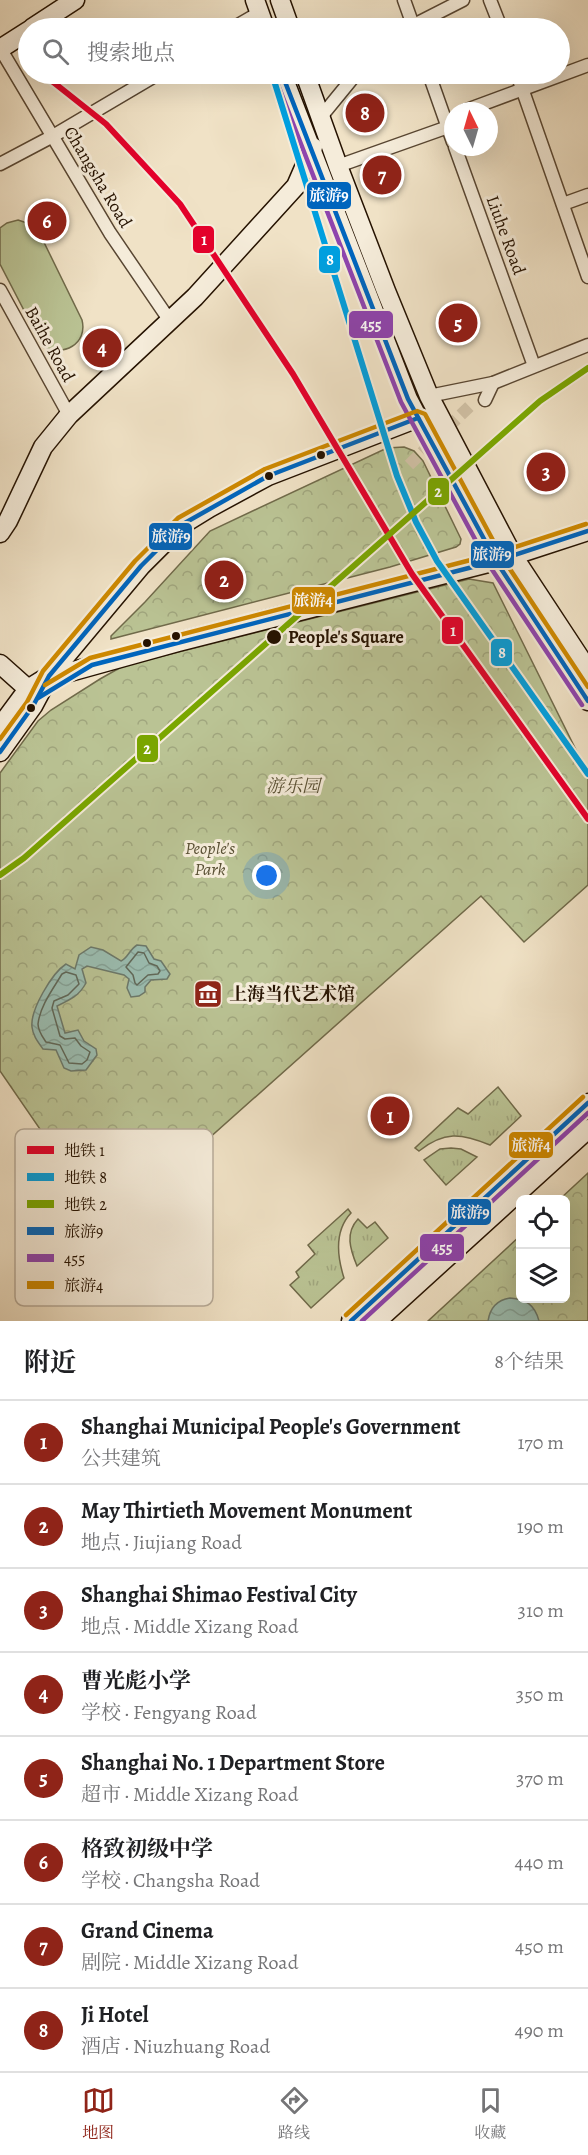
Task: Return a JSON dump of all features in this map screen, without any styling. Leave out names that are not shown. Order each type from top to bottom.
[{"type":"main road","points":[[48,18],[75,0]]},
{"type":"main road","points":[[280,0],[286,18]]},
{"type":"main road","points":[[0,49],[18,38]]},
{"type":"main road","points":[[286,84],[392,359],[418,418],[588,701]]},
{"type":"main road","points":[[308,84],[386,291],[429,396],[504,558],[588,670]]},
{"type":"main road","points":[[0,533],[43,447],[69,415],[195,297],[296,186],[312,153],[320,118]]},
{"type":"main road","points":[[0,727],[49,676],[141,566],[183,524],[268,476],[418,418]]},
{"type":"main road","points":[[49,676],[504,558],[588,531]]},
{"type":"main road","points":[[0,664],[33,693]]},
{"type":"main road","points":[[0,752],[33,693],[92,665]]},
{"type":"main road","points":[[351,1321],[588,1103]]},
{"type":"main road","points":[[377,1321],[588,1129]]},
{"type":"street","points":[[404,0],[409,18]]},
{"type":"street","points":[[429,18],[463,0]]},
{"type":"street","points":[[490,0],[497,18]]},
{"type":"street","name":"Changsha Road","points":[[0,49],[18,79]]},
{"type":"street","points":[[570,72],[588,66]]},
{"type":"street","name":"Changsha Road","points":[[21,84],[110,233],[170,321]]},
{"type":"street","points":[[0,164],[141,84]]},
{"type":"street","points":[[320,118],[348,84]]},
{"type":"street","points":[[433,84],[444,110]]},
{"type":"street","points":[[521,84],[588,277]]},
{"type":"street","points":[[488,102],[537,84]]},
{"type":"street","points":[[338,166],[444,122]]},
{"type":"street","name":"Liuhe Road","points":[[458,156],[534,366]]},
{"type":"street","points":[[563,204],[588,195]]},
{"type":"street","name":"Baihe Road","points":[[0,290],[69,415]]},
{"type":"street","points":[[0,321],[12,315]]},
{"type":"street","points":[[429,396],[493,383],[588,345]]},
{"type":"street","points":[[485,400],[493,383]]},
{"type":"green space","points":[[18,220],[36,226],[82,320],[83,328],[78,342],[66,349],[51,350],[43,347],[0,264],[0,228]]},
{"type":"green space","points":[[404,447],[414,451],[423,461],[461,539],[460,544],[456,547],[390,567],[111,639],[111,636],[210,531],[387,448]]},
{"type":"green space","name":"People's Park","points":[[469,579],[493,583],[588,774],[588,885],[524,942],[481,896],[213,1135],[213,1129],[40,1129],[0,1071],[0,773],[38,721],[51,710],[123,666]]},
{"type":"green space","points":[[498,1087],[521,1116],[490,1145],[470,1138],[453,1136],[437,1140],[419,1151],[415,1148],[458,1108],[468,1114]]},
{"type":"green space","points":[[440,1149],[461,1149],[477,1157],[446,1185],[424,1160]]},
{"type":"green space","points":[[588,1173],[588,1321],[428,1321],[516,1240],[516,1303],[570,1303],[570,1195],[564,1195]]},
{"type":"green space","points":[[348,1209],[351,1213],[342,1228],[338,1244],[344,1278],[311,1308],[290,1285],[299,1277],[296,1272],[315,1254],[308,1245]]},
{"type":"green space","points":[[358,1219],[367,1228],[375,1222],[388,1238],[357,1266],[352,1253],[350,1236]]},
{"type":"water","points":[[137,945],[146,946],[154,959],[161,961],[170,974],[167,979],[151,980],[145,987],[145,992],[131,997],[127,988],[129,979],[124,975],[87,966],[82,969],[86,983],[74,997],[57,1006],[65,1033],[78,1030],[84,1041],[96,1049],[97,1055],[86,1070],[71,1071],[64,1068],[56,1050],[43,1049],[32,1027],[34,1011],[43,992],[60,969],[66,964],[75,969],[79,955],[91,947],[103,950],[121,961]]},
{"type":"water","points":[[510,1298],[516,1299],[516,1303],[529,1304],[539,1321],[488,1321],[490,1312],[501,1301]]},
{"type":"tunnel","points":[[409,465],[471,405]]},
{"type":"metro line","name":"1","points":[[56,84],[106,124],[180,204],[293,374],[412,574],[588,819]]},
{"type":"metro line","name":"8","points":[[275,84],[397,476],[416,522],[437,561],[588,774]]},
{"type":"metro line","name":"2","points":[[0,875],[24,858],[540,401],[588,368]]},
{"type":"transit line","name":"455","points":[[278,84],[401,402],[489,565],[582,705]]},
{"type":"transit line","name":"旅游9","points":[[286,84],[408,399],[496,561],[588,701]]},
{"type":"transit line","name":"旅游4","points":[[0,739],[27,702],[43,671],[135,561],[178,518],[265,469],[417,411],[425,414],[502,557],[588,687]]},
{"type":"transit line","name":"旅游9","points":[[0,752],[33,706],[49,676],[141,566],[183,524],[268,476],[418,418]]},
{"type":"transit line","name":"旅游4","points":[[45,685],[90,658],[494,554],[586,524]]},
{"type":"transit line","name":"旅游9","points":[[38,698],[92,665],[496,561],[588,531]]},
{"type":"transit line","name":"旅游4","points":[[346,1315],[583,1097]]},
{"type":"transit line","name":"旅游9","points":[[351,1321],[588,1103]]},
{"type":"transit line","name":"455","points":[[362,1321],[588,1113]]},
{"type":"place","name":"Ji Hotel","points":[[365,113]]},
{"type":"place","name":"Grand Cinema","points":[[382,175]]},
{"type":"place","name":"格致初级中学","points":[[47,221]]},
{"type":"place","name":"Shanghai No. 1 Department Store","points":[[458,323]]},
{"type":"place","name":"曹光彪小学","points":[[102,348]]},
{"type":"place","name":"Shanghai Shimao Festival City","points":[[546,472]]},
{"type":"place","name":"May Thirtieth Movement Monument","points":[[224,580]]},
{"type":"place","name":"People's Square","points":[[274,637]]},
{"type":"place","name":"上海当代艺术馆","points":[[208,994]]},
{"type":"place","name":"Shanghai Municipal People's Government","points":[[390,1116]]},
{"type":"park label","name":"游乐园","points":[[293,786]]}]
